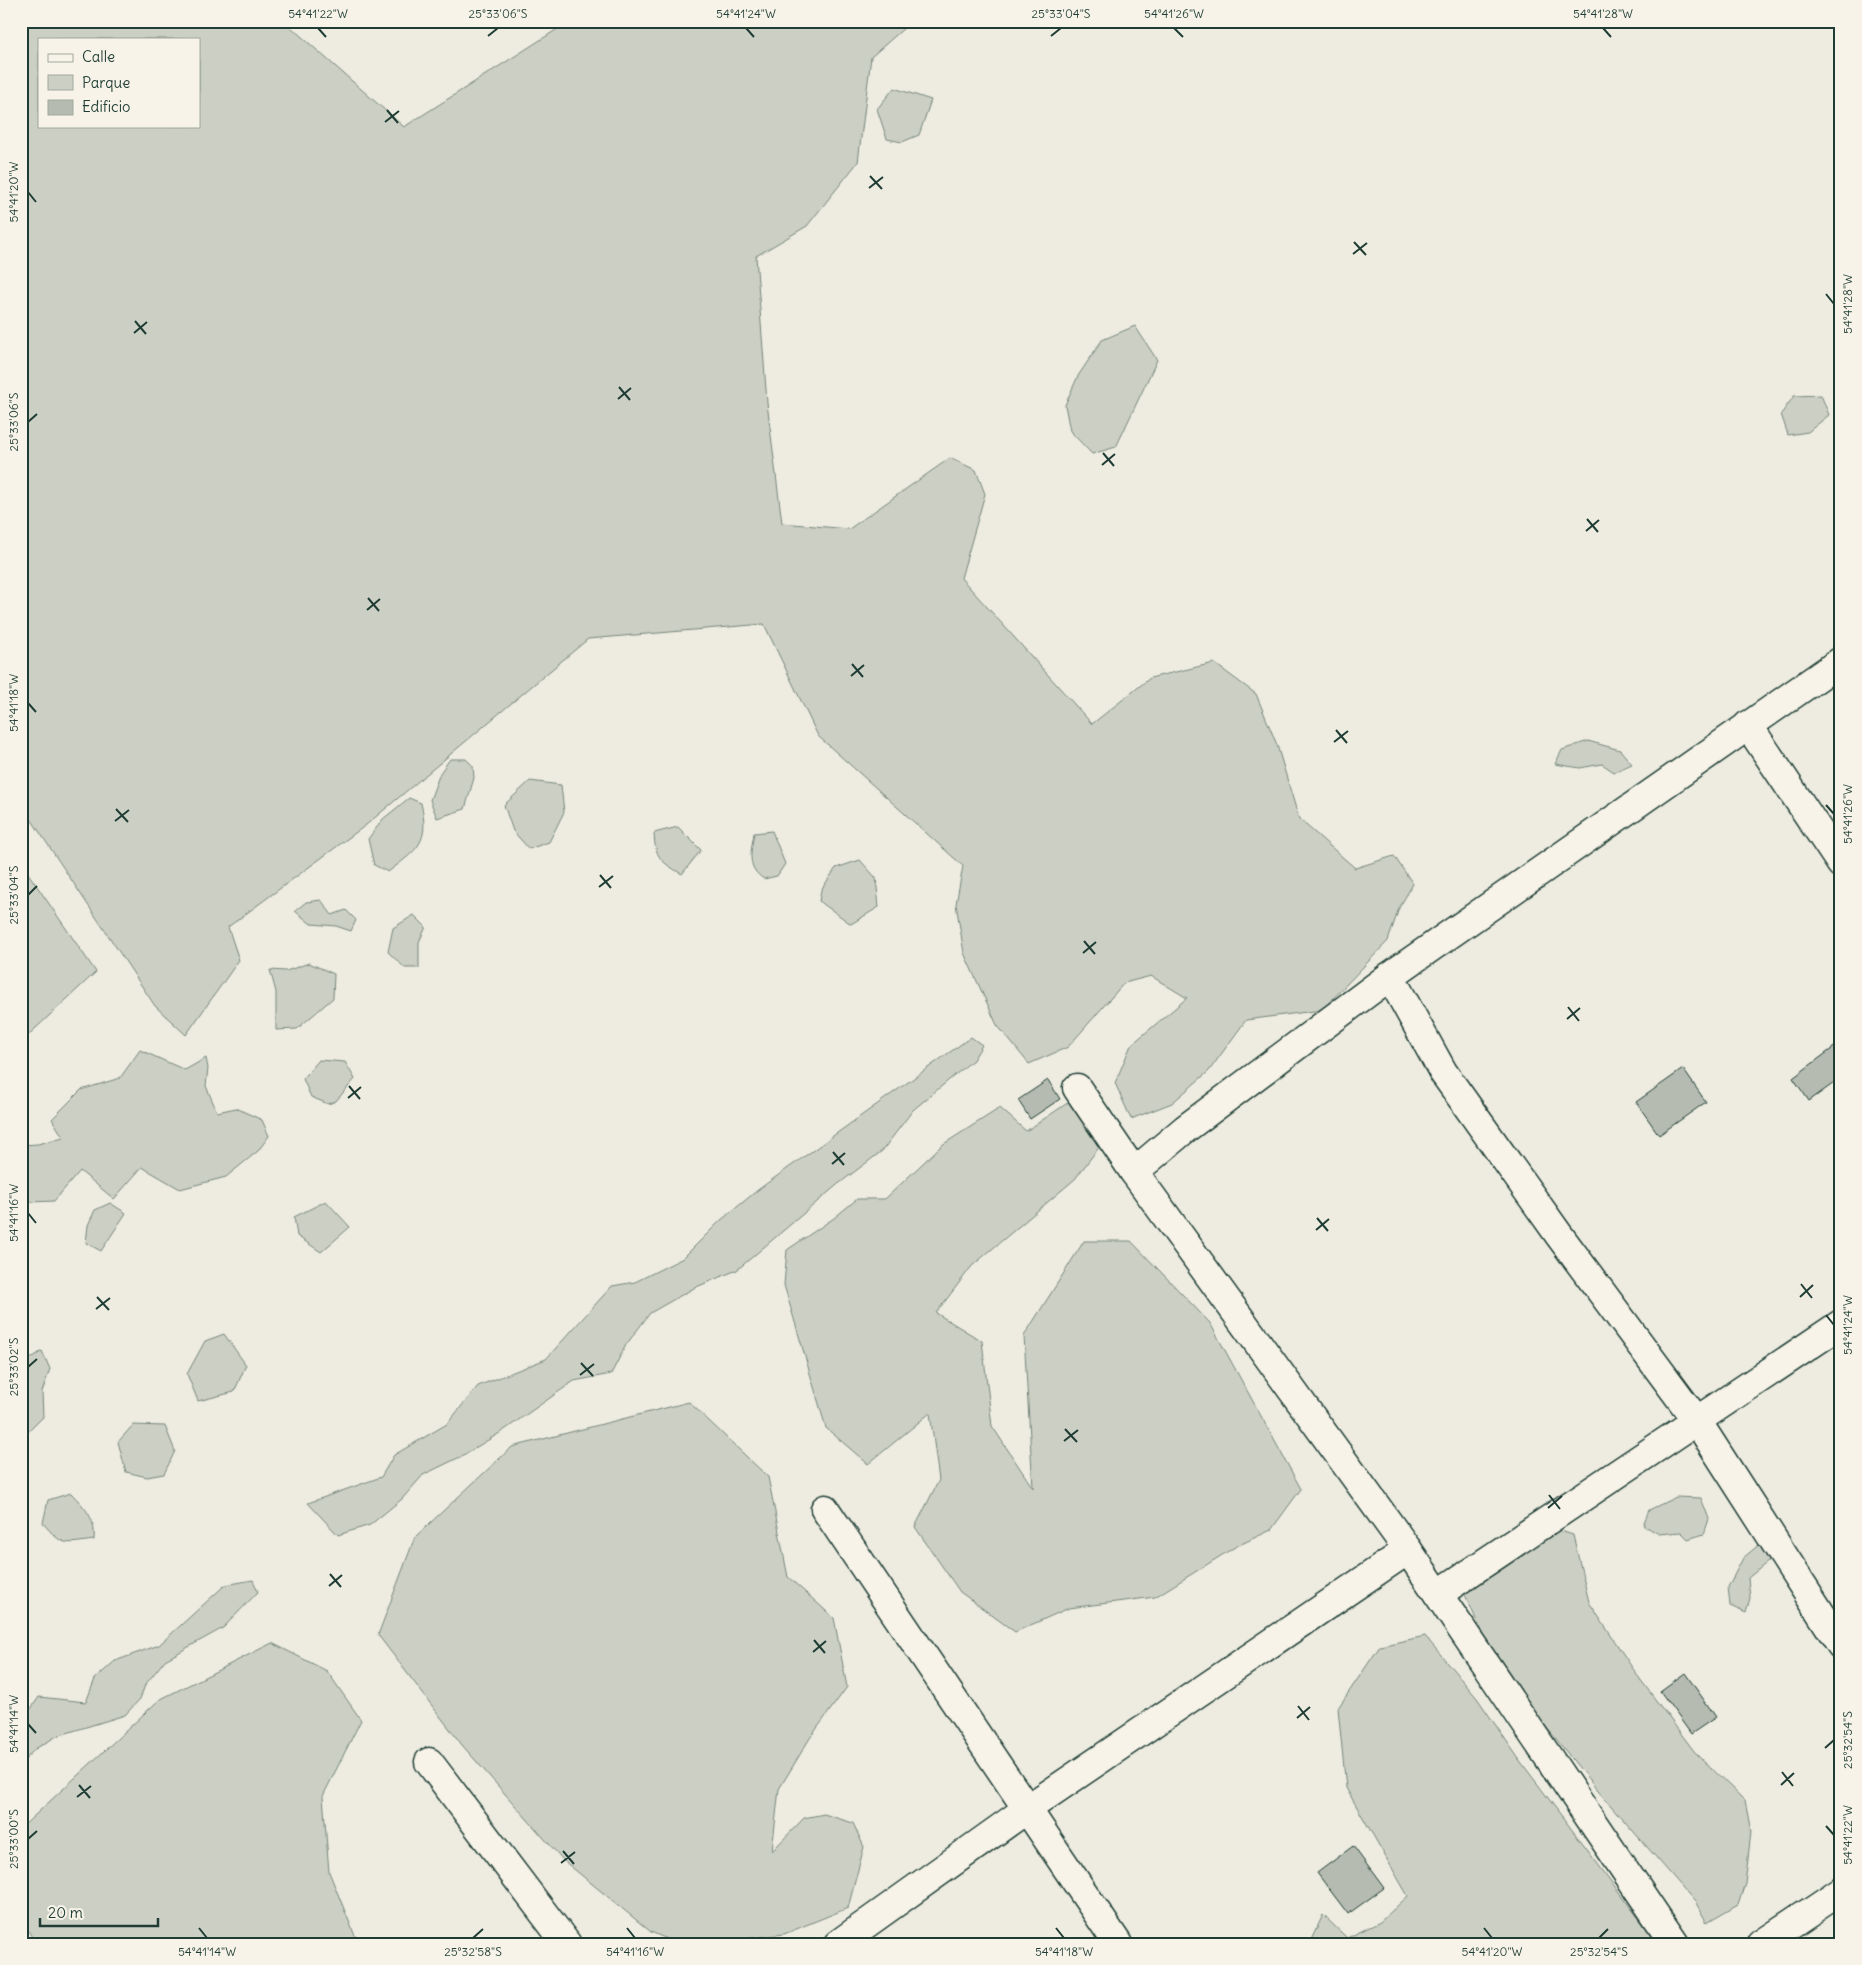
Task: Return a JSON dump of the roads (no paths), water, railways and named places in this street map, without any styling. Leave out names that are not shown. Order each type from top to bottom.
[{"type":"street","points":[[1134,1172],[1185,1129],[1390,976],[1841,661]]},
{"type":"street","points":[[1748,725],[1841,864]]},
{"type":"street","points":[[1390,976],[1442,1072],[1559,1235],[1697,1421],[1841,1644]]},
{"type":"street","points":[[1077,1088],[1134,1172],[1408,1550],[1675,1944]]},
{"type":"street","points":[[1438,1594],[1841,1324]]},
{"type":"street","points":[[825,1509],[1118,1944]]},
{"type":"street","points":[[838,1944],[1026,1809],[1408,1550]]},
{"type":"street","points":[[428,1762],[567,1944]]},
{"type":"street","points":[[1762,1944],[1841,1891]]}]
